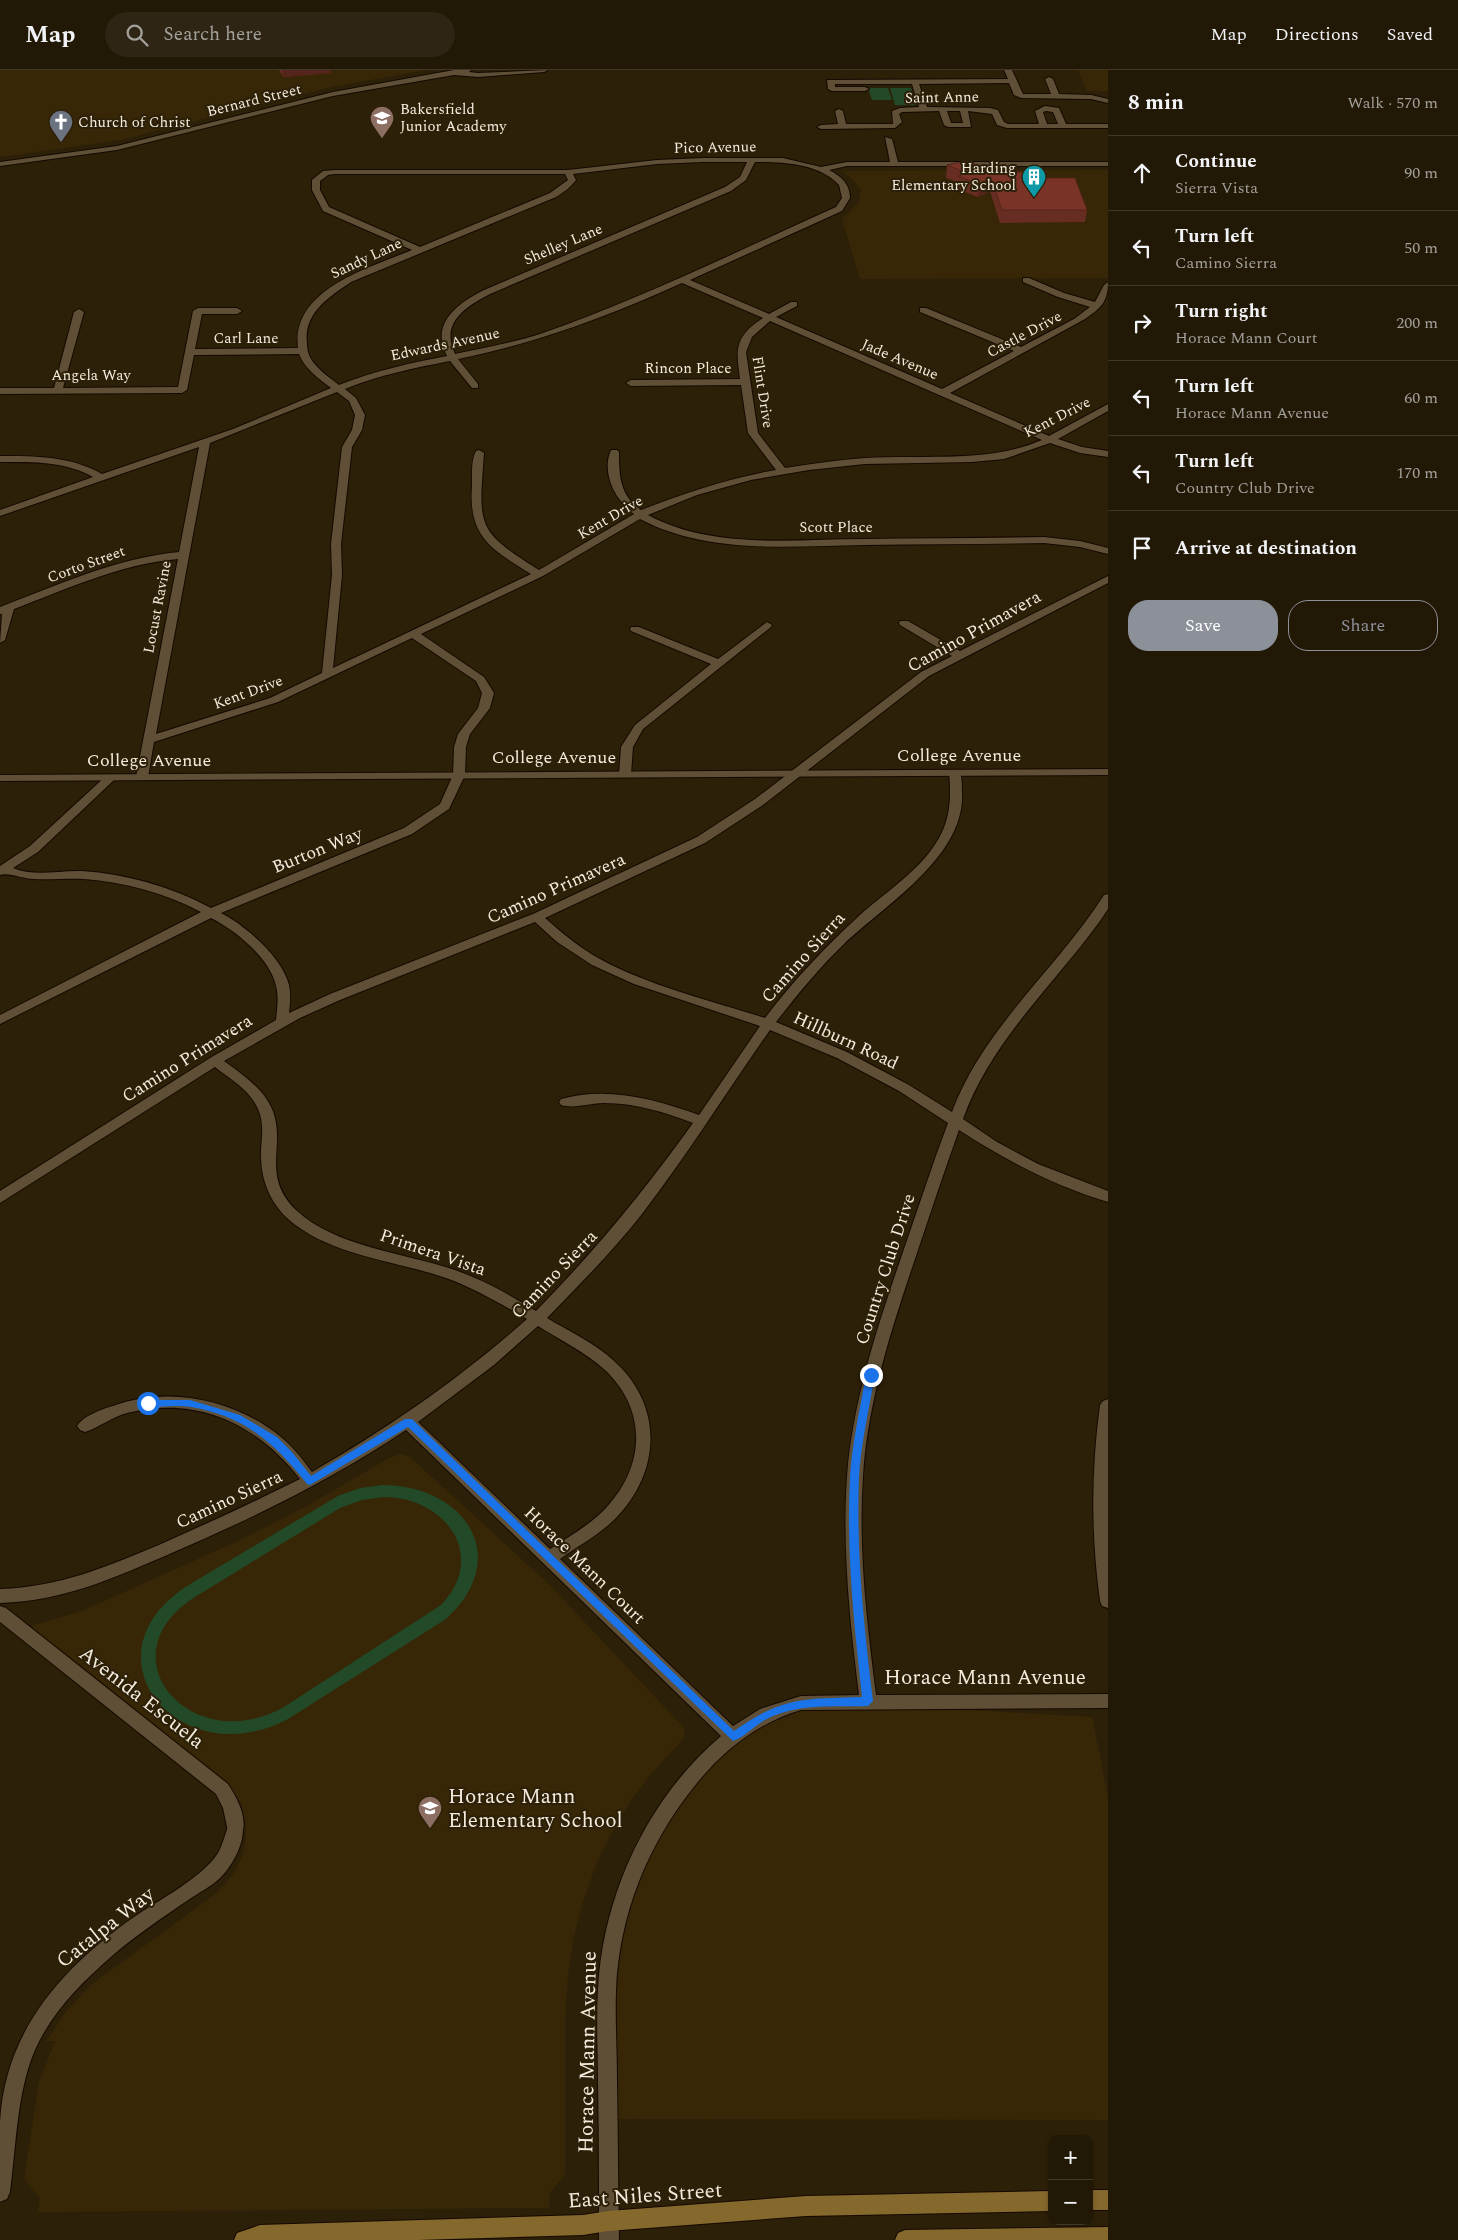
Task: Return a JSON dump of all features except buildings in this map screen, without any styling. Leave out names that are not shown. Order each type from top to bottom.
[{"type":"main road","points":[[1093,2200],[1108,2200]]},
{"type":"main road","name":"East Niles Street","points":[[244,2240],[260,2235],[583,2225],[608,2230],[841,2205],[1048,2201]]},
{"type":"main road","points":[[905,2240],[1108,2237]]},
{"type":"street","name":"Bernard Street","points":[[0,164],[67,156],[125,146],[341,92],[467,70]]},
{"type":"street","name":"Bernard Street","points":[[453,72],[478,75],[544,70]]},
{"type":"street","points":[[1008,70],[1017,93],[1021,96],[1091,97],[1106,103]]},
{"type":"street","points":[[869,71],[871,82]]},
{"type":"street","points":[[1049,79],[1056,97]]},
{"type":"street","points":[[865,89],[832,89],[830,82],[915,82],[958,85],[1012,81]]},
{"type":"street","points":[[915,82],[924,110]]},
{"type":"street","points":[[1044,126],[1039,111],[1045,108],[1056,110],[1063,126]]},
{"type":"street","points":[[943,110],[948,125],[968,125],[963,109]]},
{"type":"street","name":"Saint Anne","points":[[842,126],[895,126],[898,122],[895,113],[897,111],[963,109],[992,110],[996,113],[1000,123],[1007,126],[1108,126]]},
{"type":"street","points":[[821,126],[842,126],[839,111]]},
{"type":"street","points":[[888,139],[894,161]]},
{"type":"street","name":"Pico Avenue","points":[[419,250],[326,209],[316,190],[316,180],[322,175],[335,172],[568,172],[657,162],[752,160],[782,160],[821,169],[847,164],[894,161],[1108,164]]},
{"type":"street","name":"Shelley Lane","points":[[475,386],[453,358],[445,341],[445,332],[452,317],[466,303],[486,292],[728,189],[743,178],[752,160]]},
{"type":"street","name":"Edwards Avenue","points":[[0,513],[205,442],[384,372],[504,348],[543,336],[683,280],[839,209],[846,198],[845,187],[836,178],[821,169]]},
{"type":"street","name":"Sandy Lane","points":[[302,351],[301,335],[304,322],[314,306],[323,297],[348,280],[553,195],[572,180],[568,172]]},
{"type":"street","name":"Jade Avenue","points":[[683,280],[1050,440],[1080,450],[1108,454]]},
{"type":"street","points":[[1026,280],[1061,295],[1097,306]]},
{"type":"street","name":"Castle Drive","points":[[942,393],[1077,321],[1097,306],[1103,298],[1108,285]]},
{"type":"street","name":"Flint Drive","points":[[782,471],[753,433],[742,352],[743,344],[752,330],[794,304]]},
{"type":"street","points":[[923,310],[1022,351]]},
{"type":"street","points":[[190,352],[198,311],[238,311]]},
{"type":"street","points":[[58,390],[79,312]]},
{"type":"street","points":[[302,351],[319,374],[353,400],[360,414],[357,430],[347,447],[336,544],[337,574],[327,675]]},
{"type":"street","name":"Carl Lane","points":[[190,352],[302,351]]},
{"type":"street","name":"Angela Way","points":[[0,391],[182,390],[190,352]]},
{"type":"street","name":"Rincon Place","points":[[631,383],[746,382]]},
{"type":"street","name":"Kent Drive","points":[[149,740],[258,707],[539,574],[642,514],[716,486],[782,471],[865,461],[987,458],[1018,453],[1050,440],[1108,407]]},
{"type":"street","name":"Locust Ravine","points":[[142,777],[205,442]]},
{"type":"street","name":"Scott Place","points":[[614,452],[615,484],[618,492],[631,508],[676,529],[732,541],[1044,540],[1080,544],[1108,552]]},
{"type":"street","points":[[479,453],[477,514],[482,531],[499,549],[539,574]]},
{"type":"street","points":[[0,459],[54,460],[82,467],[101,478]]},
{"type":"street","name":"Corto Street","points":[[4,609],[130,563],[158,557],[184,555]]},
{"type":"street","name":"Camino Primavera","points":[[0,1198],[215,1060],[282,1022],[335,997],[537,916],[668,857],[701,840],[731,821],[796,773],[924,674],[1108,579]]},
{"type":"street","points":[[0,640],[4,609]]},
{"type":"street","points":[[904,623],[960,656]]},
{"type":"street","points":[[625,774],[627,747],[639,727],[767,625]]},
{"type":"street","points":[[635,629],[718,663]]},
{"type":"street","name":"Burton Way","points":[[0,1020],[212,912],[408,831],[445,806],[459,775],[460,747],[464,734],[484,708],[488,693],[480,679],[413,634]]},
{"type":"street","name":"Camino Sierra","points":[[0,1596],[22,1597],[70,1588],[201,1534],[310,1481],[408,1422],[492,1360],[538,1319],[571,1286],[630,1218],[702,1121],[768,1024],[817,964],[873,910],[914,877],[940,847],[955,815],[957,799],[956,772]]},
{"type":"street","name":"College Avenue","points":[[0,778],[1108,772]]},
{"type":"street","points":[[2,870],[34,849],[53,833],[110,778]]},
{"type":"street","points":[[2,870],[23,875],[84,875],[135,883],[184,899],[212,912],[247,938],[276,970],[282,981],[284,991],[282,1022]]},
{"type":"street","name":"Country Club Drive","points":[[868,1701],[855,1585],[853,1537],[855,1475],[860,1431],[871,1375],[886,1322],[954,1122],[984,1059],[1002,1030],[1091,923],[1108,898]]},
{"type":"street","name":"Hillburn Road","points":[[537,916],[578,951],[620,973],[768,1024],[826,1048],[874,1071],[992,1145],[1034,1167],[1108,1198]]},
{"type":"street","name":"Primera Vista","points":[[215,1060],[248,1086],[265,1109],[270,1124],[268,1163],[270,1178],[276,1194],[285,1207],[298,1220],[314,1231],[333,1239],[451,1274],[475,1284],[538,1319],[601,1358],[617,1372],[628,1386],[637,1402],[643,1422],[645,1441],[642,1461],[635,1480],[624,1498],[608,1515],[549,1558]]},
{"type":"street","points":[[566,1102],[605,1097],[626,1098],[662,1106],[702,1121]]},
{"type":"street","points":[[85,1426],[119,1410],[148,1403],[190,1404],[213,1409],[237,1417],[274,1440],[289,1454],[310,1481]]},
{"type":"street","points":[[1108,1405],[1102,1447],[1099,1493],[1101,1541],[1108,1601]]},
{"type":"street","name":"Horace Mann Court","points":[[408,1422],[733,1737]]},
{"type":"street","name":"Avenida Escuela","points":[[0,1613],[222,1789],[230,1802],[235,1816],[235,1830]]},
{"type":"street","name":"Horace Mann Avenue","points":[[608,2230],[608,1990],[611,1949],[620,1910],[632,1873],[648,1838],[668,1806],[691,1777],[733,1737],[761,1717],[786,1707],[822,1702],[868,1701],[1108,1701]]},
{"type":"street","name":"Catalpa Way","points":[[0,2192],[18,2075],[27,2047],[42,2017],[80,1971],[213,1873],[224,1860],[232,1845],[235,1830]]},
{"type":"shaded area","points":[[0,70],[426,70],[331,87],[120,140],[2,157],[0,156]]},
{"type":"shaded area","points":[[1078,70],[1108,70],[1108,91],[1087,91]]},
{"type":"shaded area","points":[[1108,170],[1108,278],[860,279],[842,219],[859,202],[861,191],[843,171]]},
{"type":"shaded area","name":"Horace Mann Elementary School","points":[[401,1454],[410,1457],[551,1586],[684,1728],[684,1738],[653,1772],[632,1799],[611,1834],[596,1865],[582,1905],[573,1940],[565,2017],[565,2175],[549,2194],[549,2208],[38,2212],[40,2198],[24,2179],[39,2082],[55,2041],[46,2041],[67,2010],[92,1984],[210,1898],[223,1886],[235,1872],[242,1856],[246,1839],[246,1823],[241,1803],[226,1781],[31,1626],[82,1611],[236,1542],[307,1506],[391,1457]]},
{"type":"shaded area","points":[[794,1709],[951,1709],[1092,1717],[1108,1797],[1108,2120],[617,2119],[613,1982],[619,1937],[643,1861],[701,1772],[740,1736]]},
{"type":"green space","points":[[868,88],[888,88],[892,100],[872,100]]},
{"type":"green space","points":[[890,88],[911,88],[916,105],[895,105]]},
{"type":"green space","points":[[382,1485],[411,1488],[436,1497],[456,1511],[470,1529],[477,1549],[476,1572],[466,1595],[446,1619],[288,1719],[249,1733],[212,1732],[181,1721],[157,1700],[143,1674],[142,1645],[156,1614],[187,1586],[338,1496],[360,1488]],"holes":[[[384,1497],[406,1500],[425,1507],[441,1518],[453,1532],[460,1549],[461,1567],[455,1586],[441,1605],[284,1707],[250,1720],[218,1720],[190,1711],[170,1694],[158,1671],[157,1646],[168,1621],[195,1597],[340,1508],[362,1500]]]},
{"type":"place","name":"Bakersfield Junior Academy","points":[[382,139]]},
{"type":"place","name":"Church of Christ","points":[[61,143]]},
{"type":"place","name":"Harding Elementary School","points":[[1034,198]]},
{"type":"place","name":"Horace Mann Elementary School","points":[[430,1829]]},
{"type":"route","points":[[148,1403],[190,1404],[237,1417],[274,1440],[289,1454],[310,1481],[370,1447],[408,1422],[733,1737],[761,1717],[779,1709],[801,1703],[868,1701],[855,1585],[853,1537],[855,1475],[860,1431],[871,1375]]}]
